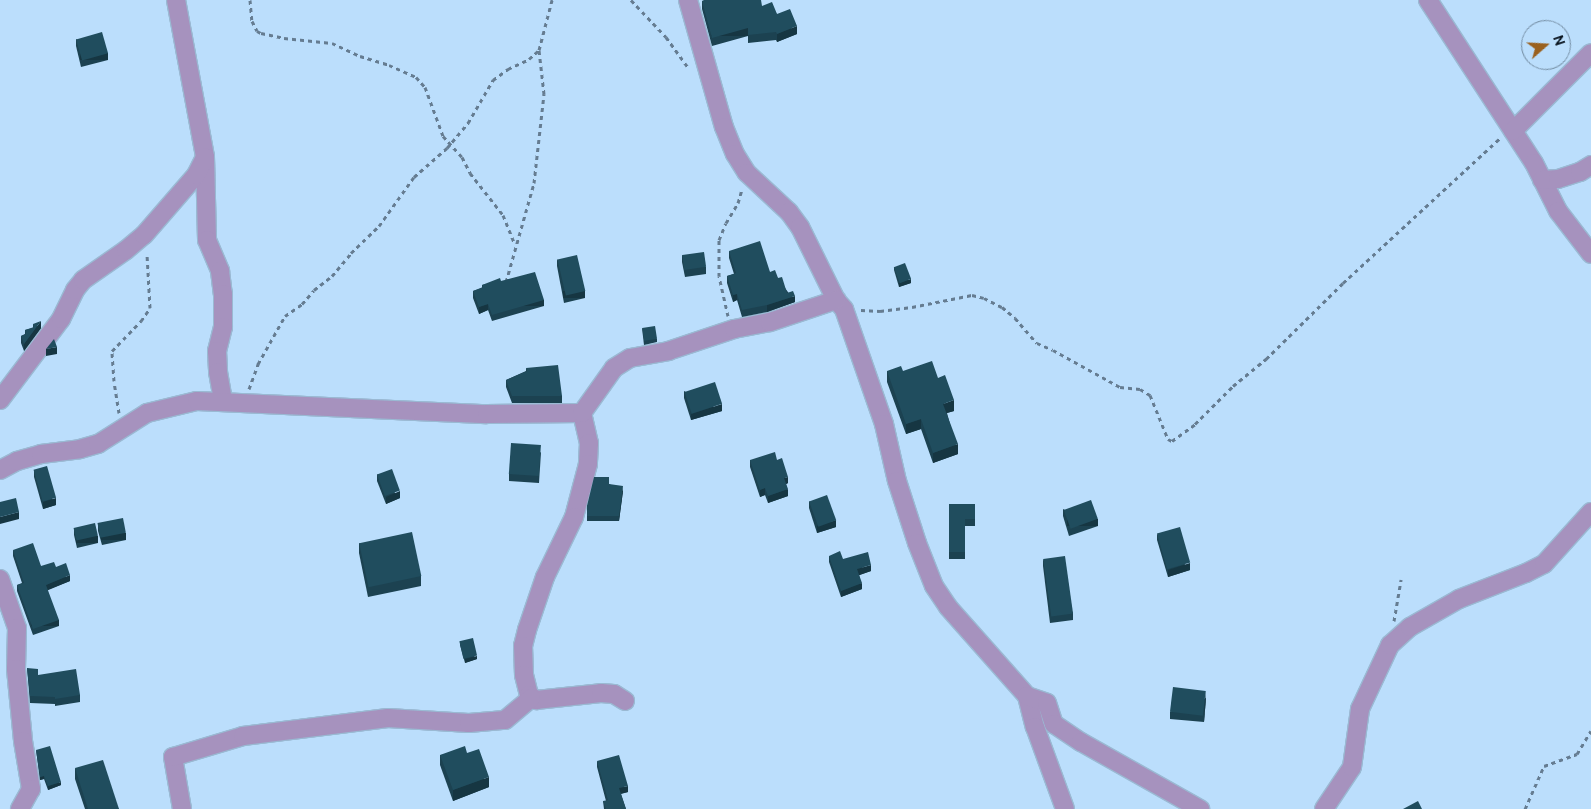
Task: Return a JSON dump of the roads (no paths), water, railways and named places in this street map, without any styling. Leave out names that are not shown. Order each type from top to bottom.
[{"type":"street","points":[[176,0],[205,157],[207,240],[220,271],[223,294],[223,326],[217,351],[218,372],[231,402]]},
{"type":"street","points":[[688,0],[724,127],[734,154],[747,173],[789,212],[800,227],[840,304],[884,424],[902,499],[934,586],[948,607],[1027,696],[1044,752],[1065,809]]},
{"type":"street","points":[[1428,0],[1512,129],[1558,211],[1591,254]]},
{"type":"street","points":[[1512,129],[1591,53]]},
{"type":"street","points":[[0,400],[61,319],[75,290],[83,280],[137,242],[196,175],[205,157]]},
{"type":"street","points":[[1542,180],[1572,175],[1591,165]]},
{"type":"street","points":[[582,413],[620,363],[630,358],[668,351],[734,329],[840,304]]},
{"type":"street","points":[[0,470],[17,461],[41,454],[80,449],[98,444],[147,413],[198,401],[487,414],[582,413]]},
{"type":"street","points":[[531,698],[524,675],[523,646],[545,577],[574,517],[588,464],[589,443],[582,413]]},
{"type":"street","points":[[1324,809],[1352,767],[1360,710],[1390,645],[1410,627],[1459,599],[1544,564],[1591,512]]},
{"type":"street","points":[[0,579],[17,628],[16,669],[30,789],[20,809]]},
{"type":"street","points":[[182,809],[172,757],[243,736],[388,718],[469,723],[505,720],[531,698],[544,700],[614,694],[625,701]]},
{"type":"street","points":[[1027,696],[1048,703],[1054,724],[1081,742],[1200,809]]}]
